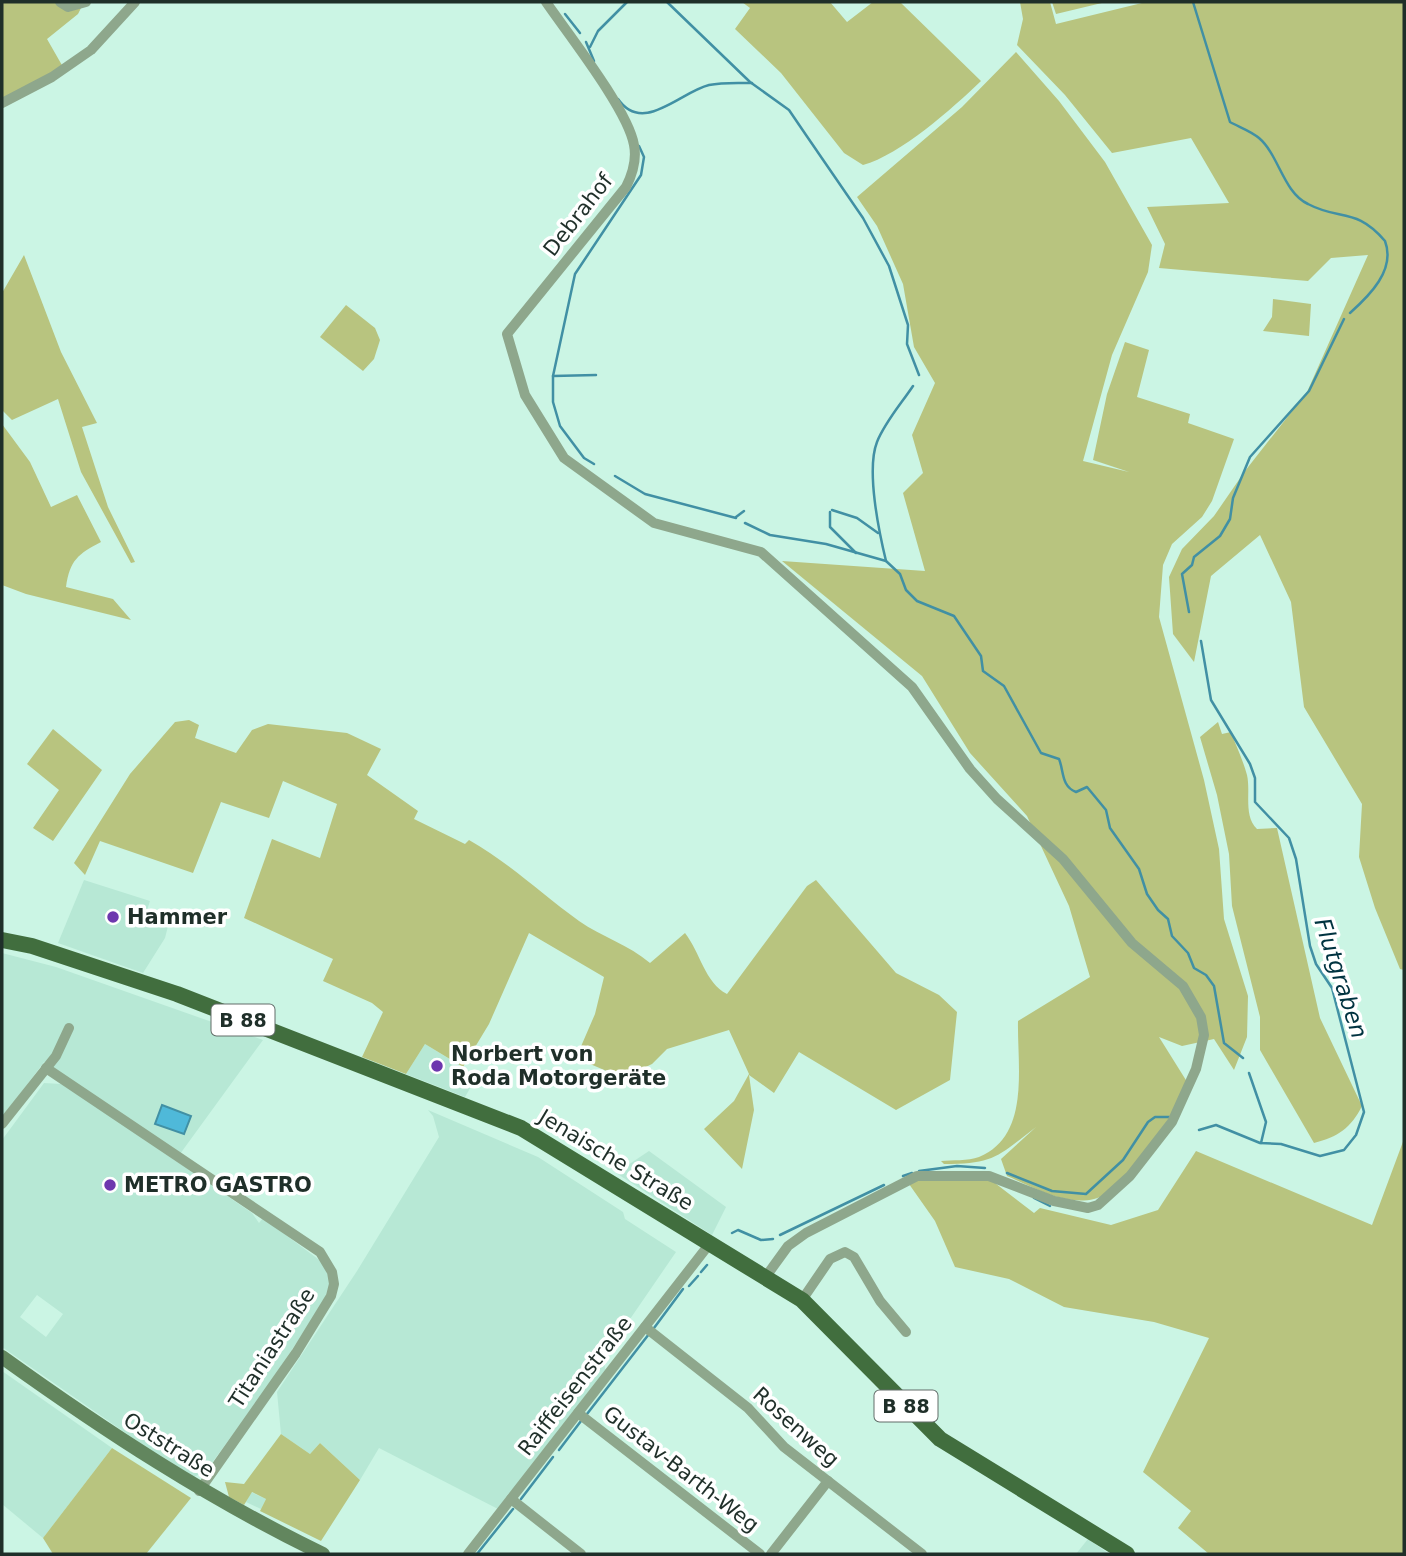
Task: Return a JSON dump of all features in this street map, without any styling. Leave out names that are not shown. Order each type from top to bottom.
[{"type":"main road","name":"Jenaische Straße","points":[[2,940],[41,949],[177,994],[497,1118],[567,1154],[767,1275],[802,1300],[940,1439],[1127,1554]]},
{"type":"street","points":[[60,2],[68,7],[86,2]]},
{"type":"street","points":[[2,103],[52,77],[91,50],[135,2]]},
{"type":"street","name":"Debrahof","points":[[546,2],[626,120],[636,159],[626,187],[507,334],[526,395],[564,458],[654,523],[761,552],[912,687],[970,769],[988,789],[1063,859],[1132,943],[1183,986],[1196,1004],[1204,1035],[1196,1069],[1172,1122],[1130,1177],[1098,1205],[1088,1208],[1054,1202],[989,1176],[917,1176],[806,1233],[788,1246],[767,1275]]},
{"type":"street","points":[[2,1124],[56,1056],[69,1028]]},
{"type":"street","name":"Titaniastraße","points":[[46,1068],[320,1252],[332,1272],[334,1284],[331,1296],[296,1353],[200,1490]]},
{"type":"street","name":"Raiffeisenstraße","points":[[468,1554],[711,1242]]},
{"type":"street","points":[[802,1300],[831,1259],[845,1252],[854,1257],[880,1301],[906,1332]]},
{"type":"street","name":"Rosenweg","points":[[645,1327],[748,1408],[784,1447],[922,1554]]},
{"type":"street","name":"Oststraße","points":[[2,1357],[155,1464],[323,1554]]},
{"type":"street","name":"Gustav-Barth-Weg","points":[[578,1413],[760,1554]]},
{"type":"street","points":[[771,1554],[828,1481]]},
{"type":"street","points":[[510,1499],[582,1554]]},
{"type":"shaded area","points":[[84,880],[150,901],[146,913],[169,922],[165,938],[143,973],[58,943]]},
{"type":"shaded area","points":[[2,953],[56,967],[263,1040],[180,1154],[44,1062],[2,1118]]},
{"type":"shaded area","points":[[425,1044],[477,1076],[465,1097],[406,1074]]},
{"type":"shaded area","points":[[44,1083],[61,1084],[252,1213],[259,1223],[263,1218],[326,1265],[331,1285],[327,1297],[263,1393],[206,1471],[194,1477],[153,1452],[2,1347],[2,1140]],"holes":[[[37,1295],[63,1314],[46,1337],[20,1317]]]},
{"type":"shaded area","points":[[428,1110],[538,1157],[623,1212],[625,1219],[676,1252],[604,1357],[605,1370],[498,1509],[379,1448],[360,1480],[320,1443],[310,1454],[281,1434],[277,1392],[357,1271],[439,1137],[433,1116]]},
{"type":"shaded area","points":[[649,1151],[726,1207],[712,1235],[616,1173]]},
{"type":"shaded area","points":[[2,1371],[112,1448],[43,1538],[2,1504]]},
{"type":"shaded area","points":[[251,1492],[266,1499],[261,1509],[246,1502]]},
{"type":"shaded area","points":[[1088,1539],[1109,1554],[1076,1554]]},
{"type":"green space","points":[[2,2],[84,2],[78,14],[47,39],[63,67],[2,100]]},
{"type":"green space","points":[[742,2],[830,2],[847,22],[873,2],[900,2],[981,81],[909,141],[878,160],[863,165],[844,153],[781,73],[735,29],[750,8]]},
{"type":"green space","points":[[1020,2],[1050,2],[1056,24],[1146,2],[1404,2],[1404,970],[1400,969],[1375,908],[1359,857],[1362,804],[1304,707],[1291,602],[1260,535],[1211,576],[1194,662],[1173,634],[1169,577],[1182,549],[1214,516],[1245,471],[1307,392],[1368,255],[1331,258],[1308,281],[1159,268],[1165,244],[1147,207],[1229,203],[1191,138],[1112,153],[1065,95],[1017,45],[1023,19]]},
{"type":"green space","points":[[1052,2],[1106,2],[1056,14]]},
{"type":"green space","points":[[1016,52],[1059,101],[1105,162],[1152,245],[1148,272],[1112,355],[1083,461],[1129,472],[1093,460],[1107,394],[1125,342],[1149,350],[1137,397],[1190,414],[1188,423],[1234,439],[1212,501],[1202,517],[1172,544],[1163,565],[1159,617],[1204,780],[1219,849],[1224,919],[1248,996],[1247,1037],[1234,1070],[1214,1039],[1182,1046],[1159,1037],[1189,1085],[1134,1168],[1107,1194],[1083,1200],[1061,1198],[1007,1176],[1001,1159],[1036,1127],[994,1157],[974,1162],[944,1164],[941,1161],[979,1157],[996,1147],[1007,1133],[1018,1098],[1018,1021],[1090,977],[1069,906],[1027,816],[970,753],[922,676],[782,561],[925,571],[903,493],[923,473],[912,435],[935,383],[914,347],[903,284],[877,226],[857,197],[962,107]]},
{"type":"green space","points":[[24,255],[61,352],[97,423],[82,427],[108,507],[135,562],[131,563],[81,472],[58,399],[12,420],[2,410],[2,293]]},
{"type":"green space","points":[[1273,299],[1311,304],[1309,336],[1263,331],[1272,317]]},
{"type":"green space","points":[[346,305],[375,328],[380,340],[374,359],[363,371],[320,337]]},
{"type":"green space","points":[[2,424],[30,462],[51,507],[77,495],[101,542],[76,559],[66,587],[113,599],[131,620],[26,594],[2,585]]},
{"type":"green space","points":[[189,720],[199,725],[195,738],[236,753],[252,730],[268,724],[347,733],[381,749],[367,775],[418,811],[414,819],[465,844],[469,840],[484,849],[579,921],[650,963],[685,933],[708,975],[719,989],[727,994],[807,886],[816,880],[896,973],[939,995],[957,1012],[950,1080],[896,1110],[799,1052],[774,1093],[749,1075],[754,1110],[742,1169],[704,1129],[734,1101],[749,1074],[729,1030],[667,1049],[652,1064],[623,1078],[576,1058],[595,1014],[604,977],[529,933],[489,1024],[463,1067],[425,1044],[406,1074],[362,1057],[383,1012],[372,1003],[323,981],[333,959],[244,918],[272,839],[320,858],[337,804],[283,781],[269,818],[221,802],[193,873],[100,841],[85,875],[74,863],[130,774],[175,722]]},
{"type":"green space","points":[[1218,722],[1222,734],[1231,732],[1244,764],[1253,823],[1257,829],[1277,828],[1320,1018],[1362,1106],[1343,1130],[1314,1143],[1260,1050],[1260,1017],[1232,906],[1229,854],[1217,795],[1200,737]]},
{"type":"green space","points":[[53,729],[102,770],[53,841],[33,828],[59,790],[27,764]]},
{"type":"green space","points":[[1404,1139],[1404,1554],[1209,1554],[1178,1528],[1191,1511],[1143,1472],[1209,1338],[1154,1322],[1064,1307],[1009,1279],[955,1267],[935,1221],[909,1184],[920,1179],[991,1180],[1034,1213],[1040,1208],[1111,1225],[1158,1210],[1196,1151],[1372,1225]]},
{"type":"green space","points":[[281,1434],[310,1454],[320,1443],[360,1480],[321,1541],[260,1511],[266,1499],[252,1492],[244,1505],[229,1497],[225,1482],[244,1484]]},
{"type":"green space","points":[[112,1448],[191,1498],[146,1554],[53,1554],[43,1538]]},
{"type":"water","points":[[162,1105],[191,1116],[184,1134],[155,1124]]},
{"type":"waterway","points":[[590,47],[598,31],[627,2]]},
{"type":"waterway","points":[[667,2],[750,82],[789,110],[863,218],[889,266],[908,325],[907,344],[919,375]]},
{"type":"waterway","name":"Flutgraben","points":[[1193,2],[1230,122],[1252,133],[1266,145],[1287,182],[1300,198],[1319,209],[1365,223],[1385,241],[1387,262],[1384,272],[1365,299],[1350,313]]},
{"type":"waterway","points":[[565,14],[580,33]]},
{"type":"waterway","points":[[586,42],[594,61]]},
{"type":"waterway","points":[[618,99],[628,109],[639,113],[650,112],[709,85],[752,83]]},
{"type":"waterway","points":[[594,464],[584,458],[560,426],[553,402],[553,376],[575,274],[641,175],[644,157],[639,146]]},
{"type":"waterway","name":"Flutgraben","points":[[1189,612],[1182,574],[1192,565],[1194,557],[1220,536],[1230,519],[1233,498],[1250,457],[1309,391],[1344,319]]},
{"type":"waterway","points":[[553,376],[596,375]]},
{"type":"waterway","points":[[886,561],[873,484],[874,454],[884,427],[913,386]]},
{"type":"waterway","points":[[615,476],[645,494],[736,518]]},
{"type":"waterway","points":[[832,510],[857,518],[878,533]]},
{"type":"waterway","points":[[736,517],[744,511]]},
{"type":"waterway","points":[[830,512],[830,527],[856,553]]},
{"type":"waterway","points":[[745,523],[770,535],[826,544],[886,561],[900,574],[906,590],[917,601],[954,616],[981,656],[983,671],[1004,686],[1041,753],[1059,759],[1068,786],[1076,792],[1087,787],[1106,810],[1110,828],[1139,869],[1147,894],[1168,919],[1172,936],[1188,953],[1194,968],[1206,975],[1214,986],[1224,1043],[1243,1058]]},
{"type":"waterway","name":"Flutgraben","points":[[1199,1130],[1216,1125],[1260,1143],[1281,1144],[1320,1156],[1344,1150],[1356,1135],[1364,1112],[1332,988],[1316,964],[1310,946],[1296,859],[1289,838],[1255,802],[1255,778],[1250,764],[1211,700],[1201,641]]},
{"type":"waterway","points":[[1249,1073],[1266,1122],[1261,1143]]},
{"type":"waterway","name":"Flutgraben","points":[[1007,1173],[1052,1191],[1086,1194],[1123,1160],[1148,1122],[1155,1117],[1169,1117]]},
{"type":"waterway","name":"Flutgraben","points":[[919,1171],[957,1166],[985,1168]]},
{"type":"waterway","name":"Flutgraben","points":[[903,1176],[912,1173]]},
{"type":"waterway","name":"Flutgraben","points":[[780,1235],[884,1185]]},
{"type":"waterway","points":[[1034,1198],[1050,1206]]},
{"type":"waterway","name":"Flutgraben","points":[[732,1233],[738,1230],[761,1240],[773,1239]]},
{"type":"waterway","name":"Flutgraben","points":[[701,1272],[707,1265]]},
{"type":"waterway","name":"Flutgraben","points":[[689,1286],[698,1276]]},
{"type":"waterway","name":"Flutgraben","points":[[654,1328],[683,1289]]},
{"type":"waterway","name":"Flutgraben","points":[[587,1414],[649,1334]]},
{"type":"waterway","name":"Flutgraben","points":[[559,1450],[581,1421]]},
{"type":"waterway","name":"Flutgraben","points":[[521,1499],[553,1457]]},
{"type":"waterway","name":"Flutgraben","points":[[477,1554],[513,1509]]},
{"type":"place","name":"Hammer","points":[[113,917]]},
{"type":"place","name":"Norbert von Roda Motorgeräte","points":[[437,1066]]},
{"type":"place","name":"METRO GASTRO","points":[[110,1185]]}]
